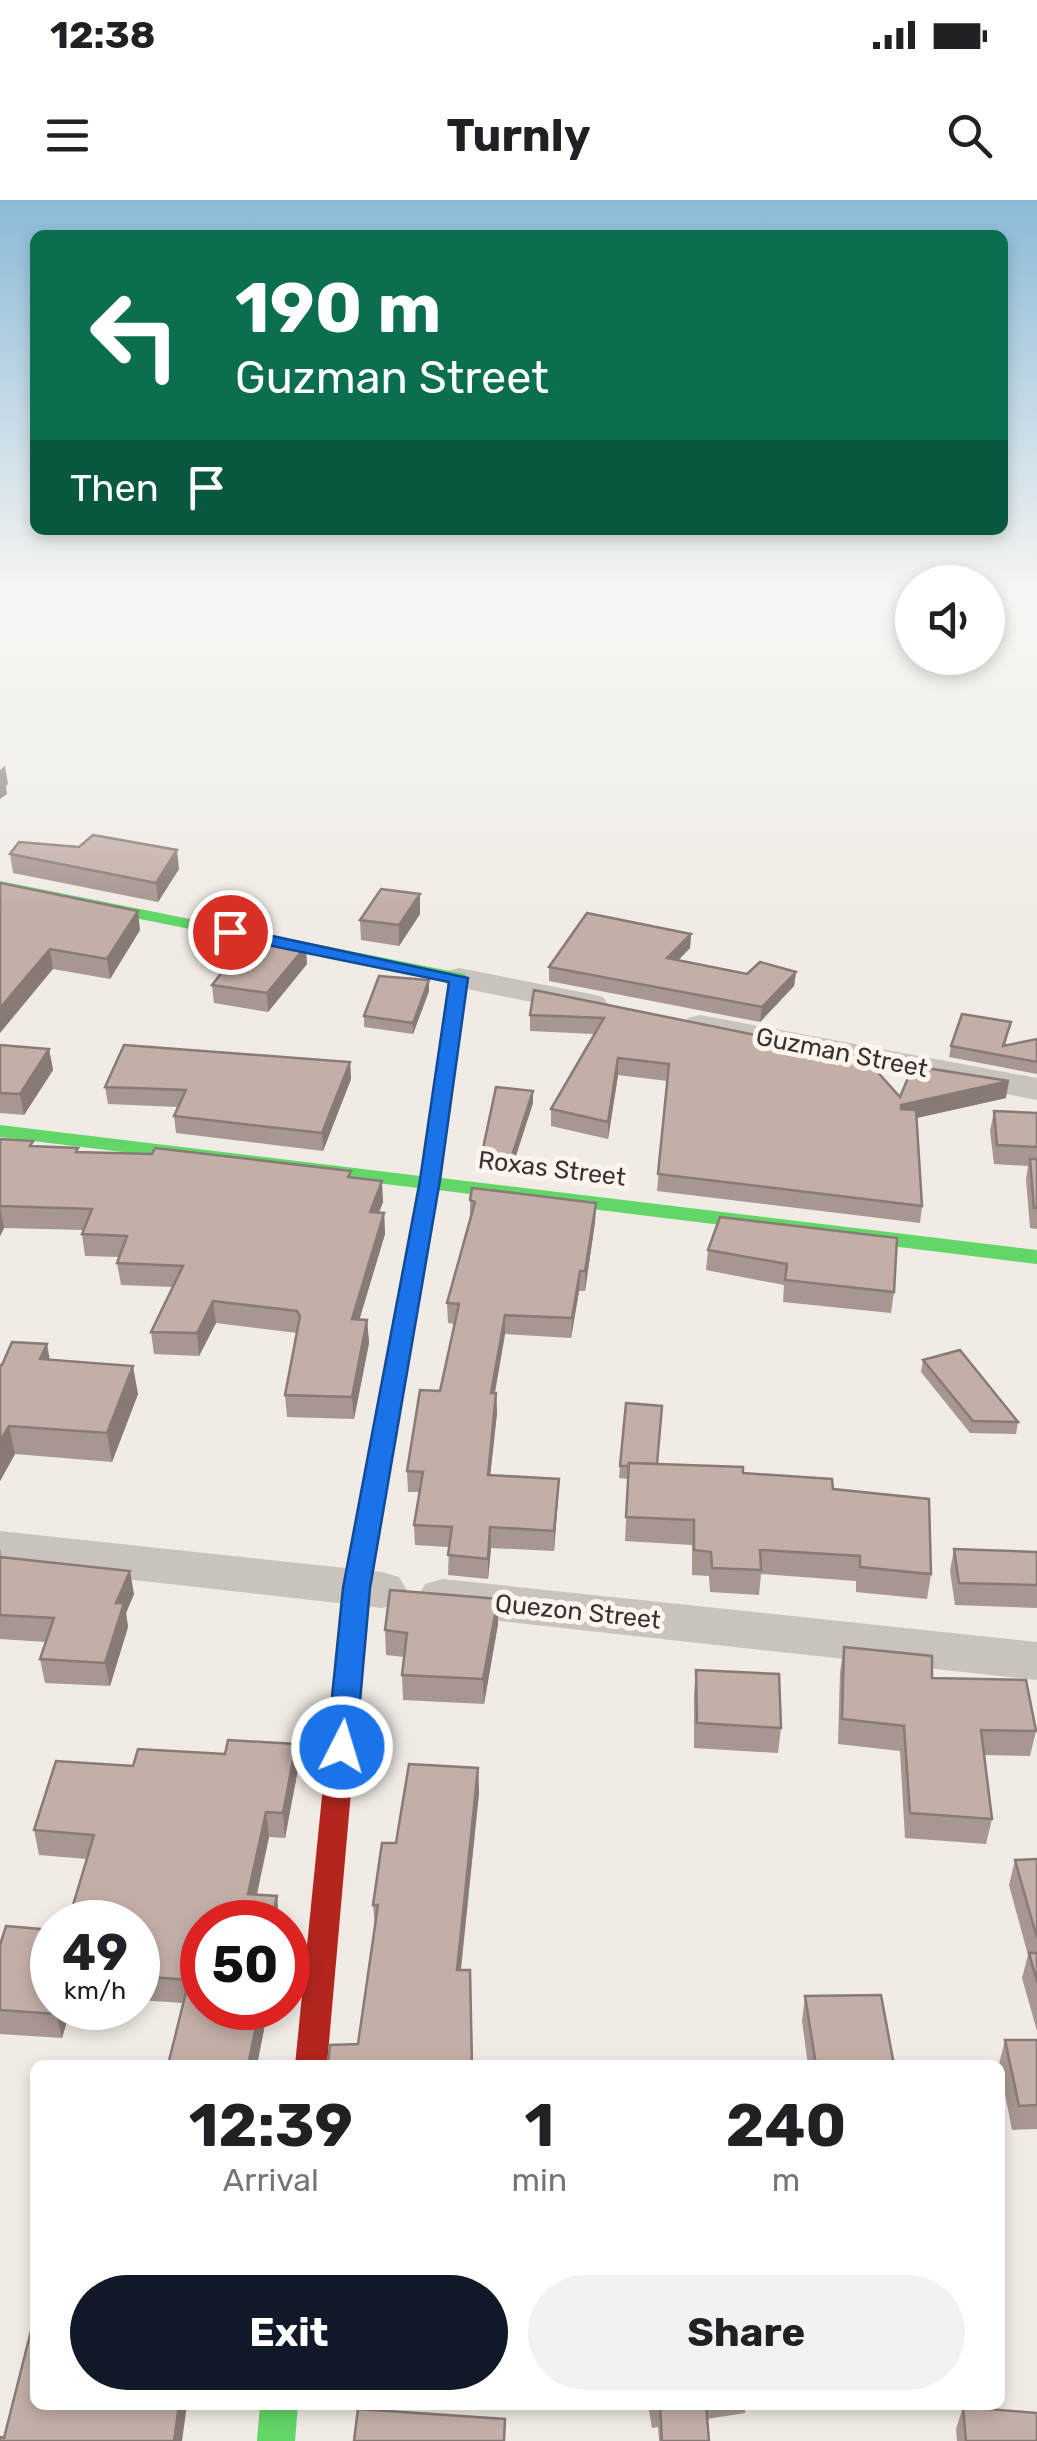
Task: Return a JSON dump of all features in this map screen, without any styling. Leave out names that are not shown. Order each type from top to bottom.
[{"type":"main road","points":[[0,886],[459,978],[430,1180],[356,1588],[311,2060]]},
{"type":"main road","name":"Roxas Street","points":[[0,1131],[430,1180],[1037,1257]]},
{"type":"main road","points":[[276,2441],[279,2410]]},
{"type":"street","points":[[459,978],[632,1012]]},
{"type":"street","name":"Guzman Street","points":[[671,1019],[1037,1089]]},
{"type":"street","name":"Quezon Street","points":[[0,1548],[1037,1661]]},
{"type":"building","points":[[93,835],[177,850],[156,883],[10,854],[19,842],[79,847]]},
{"type":"building","points":[[0,883],[138,911],[107,959],[50,949],[0,1008]]},
{"type":"building","points":[[381,889],[420,894],[399,925],[360,920]]},
{"type":"building","points":[[587,913],[691,934],[667,958],[747,974],[760,962],[796,972],[762,1007],[549,967]]},
{"type":"building","points":[[251,935],[306,946],[267,993],[212,985]]},
{"type":"building","points":[[379,976],[429,980],[413,1023],[364,1016]]},
{"type":"building","points":[[534,990],[864,1057],[900,1097],[913,1066],[1009,1081],[901,1105],[901,1109],[916,1110],[922,1206],[658,1174],[669,1064],[618,1058],[608,1122],[551,1109],[604,1018],[530,1015]]},
{"type":"building","points":[[962,1014],[1011,1022],[1003,1046],[1037,1039],[1037,1062],[951,1046]]},
{"type":"building","points":[[0,1045],[49,1049],[20,1094],[0,1093]]},
{"type":"building","points":[[124,1045],[350,1062],[322,1133],[174,1116],[186,1090],[105,1087]]},
{"type":"building","points":[[496,1087],[533,1091],[510,1162],[481,1158]]},
{"type":"building","points":[[994,1111],[1037,1113],[1037,1147],[997,1145]]},
{"type":"building","points":[[0,1139],[33,1141],[30,1146],[78,1148],[76,1152],[152,1154],[155,1148],[351,1171],[348,1177],[382,1181],[370,1212],[384,1213],[352,1319],[367,1320],[352,1397],[285,1395],[300,1316],[297,1311],[213,1301],[197,1333],[151,1332],[183,1266],[117,1263],[127,1236],[82,1234],[92,1209],[0,1206]]},
{"type":"building","points":[[1030,1159],[1037,1159],[1037,1208],[1034,1208]]},
{"type":"building","points":[[472,1188],[596,1203],[585,1271],[580,1271],[572,1318],[505,1315],[491,1393],[496,1393],[488,1475],[559,1479],[554,1531],[490,1527],[488,1559],[448,1555],[452,1527],[414,1525],[423,1472],[407,1471],[420,1390],[440,1391],[459,1304],[447,1303],[475,1202],[470,1200]]},
{"type":"building","points":[[720,1217],[897,1238],[894,1292],[785,1280],[787,1264],[708,1250]]},
{"type":"building","points":[[12,1342],[47,1344],[40,1359],[133,1366],[107,1433],[9,1426],[0,1441],[0,1365]]},
{"type":"building","points":[[960,1350],[1018,1422],[973,1421],[923,1360]]},
{"type":"building","points":[[626,1403],[662,1406],[657,1464],[620,1466]]},
{"type":"building","points":[[629,1463],[743,1467],[743,1473],[832,1479],[833,1489],[929,1499],[931,1574],[860,1567],[860,1556],[760,1550],[761,1570],[712,1568],[711,1552],[694,1550],[694,1520],[626,1517]]},
{"type":"building","points":[[954,1549],[1037,1552],[1037,1585],[959,1583]]},
{"type":"building","points":[[0,1557],[130,1571],[116,1603],[124,1603],[105,1663],[40,1659],[54,1618],[0,1615]]},
{"type":"building","points":[[390,1590],[498,1599],[483,1679],[402,1675],[407,1633],[385,1630]]},
{"type":"building","points":[[844,1647],[932,1656],[932,1678],[1026,1680],[1036,1731],[981,1730],[992,1819],[910,1813],[904,1726],[842,1719]]},
{"type":"building","points":[[696,1670],[779,1674],[781,1728],[697,1723]]},
{"type":"building","points":[[228,1740],[296,1744],[283,1813],[266,1812],[248,1894],[277,1896],[276,1900],[180,1900],[180,1979],[160,1978],[160,1900],[75,1900],[94,1835],[34,1830],[56,1761],[133,1766],[138,1749],[225,1754]]},
{"type":"building","points":[[409,1764],[478,1768],[457,1970],[470,1970],[472,2060],[328,2060],[330,2045],[358,2044],[378,1905],[373,1905],[382,1843],[396,1843]]},
{"type":"building","points":[[1037,1859],[1037,1938],[1015,1860]]},
{"type":"building","points":[[6,1926],[30,1928],[30,2012],[0,2010],[0,1945]]},
{"type":"building","points":[[1029,1953],[1037,1953],[1037,1982]]},
{"type":"building","points":[[881,1995],[893,2060],[815,2060],[805,1996]]},
{"type":"building","points":[[180,2016],[180,2030],[255,2030],[249,2060],[169,2060]]},
{"type":"building","points":[[1005,2040],[1037,2040],[1037,2105],[1019,2106]]},
{"type":"building","points":[[30,2335],[30,2410],[178,2410],[174,2441],[0,2441],[0,2437],[4,2438]]},
{"type":"building","points":[[358,2410],[505,2419],[504,2441],[354,2441]]},
{"type":"building","points":[[660,2410],[706,2410],[709,2441],[662,2441]]},
{"type":"building","points":[[963,2410],[1037,2413],[1037,2441],[966,2441]]},
{"type":"traffic: fast","points":[[0,886],[459,978],[430,1180],[382,1442]]},
{"type":"traffic: fast","points":[[0,1131],[1037,1257]]},
{"type":"traffic: fast","points":[[276,2441],[279,2410]]},
{"type":"traffic: jam","points":[[311,2060],[356,1587],[382,1442]]},
{"type":"route","points":[[230,932],[459,978],[430,1180],[356,1588],[342,1747]]}]
